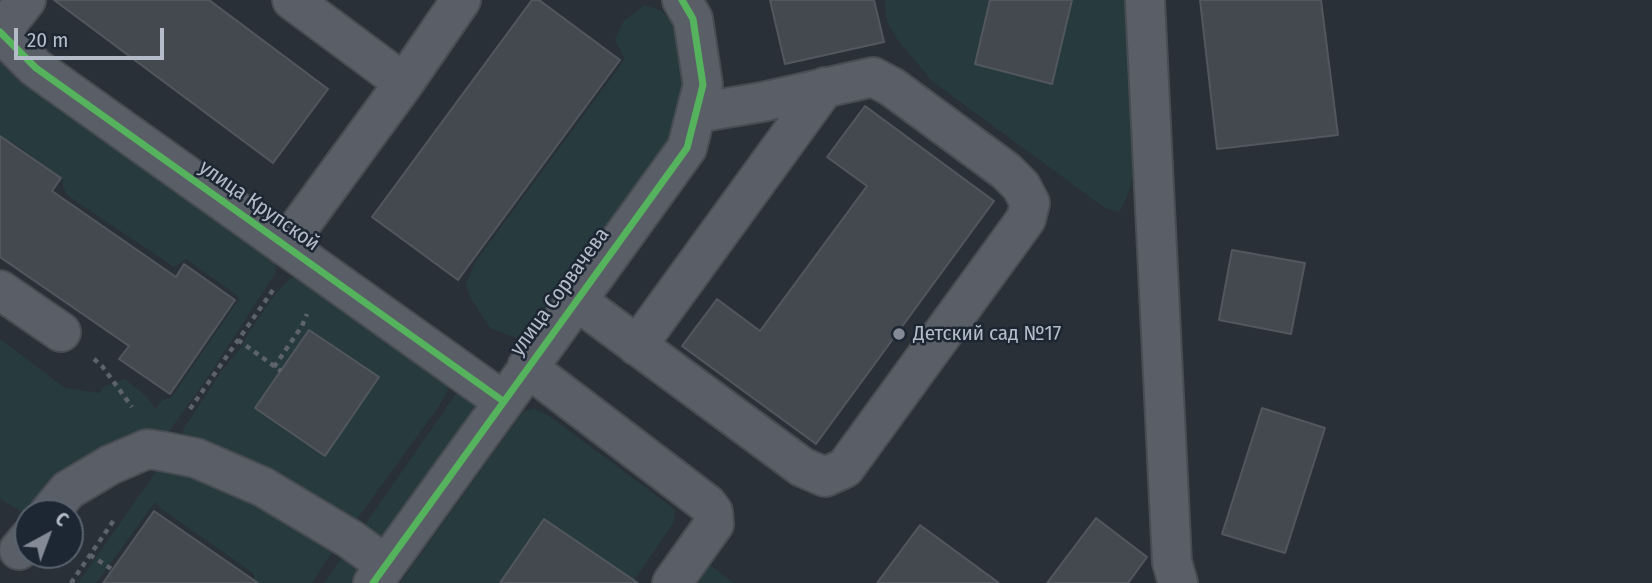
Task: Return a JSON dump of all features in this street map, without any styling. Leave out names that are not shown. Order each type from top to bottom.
[{"type":"street","points":[[0,32],[26,0]]},
{"type":"street","points":[[292,0],[404,83]]},
{"type":"street","points":[[291,254],[461,0]]},
{"type":"street","name":"улица Сорвачева","points":[[380,574],[687,148],[703,85],[693,19],[682,0]]},
{"type":"street","points":[[1145,0],[1172,562],[1178,583]]},
{"type":"street","name":"улица Крупской","points":[[0,32],[36,68],[291,254],[503,401]]},
{"type":"street","points":[[576,300],[802,467],[825,477],[845,468],[1026,219],[1030,203],[1021,187],[1006,172],[892,87],[873,77],[762,102],[696,113]]},
{"type":"street","points":[[637,345],[825,87]]},
{"type":"street","points":[[0,290],[61,332]]},
{"type":"street","points":[[527,367],[707,503],[713,512],[714,524],[672,583]]},
{"type":"street","points":[[61,499],[68,490],[110,465],[148,449],[196,458],[263,488],[349,540],[380,574]]},
{"type":"path","points":[[61,332],[102,366],[149,429],[161,451],[237,341],[291,254]]},
{"type":"path","points":[[274,367],[302,326],[307,313],[291,254]]},
{"type":"path","points":[[237,341],[281,371]]},
{"type":"path","points":[[90,555],[113,570]]},
{"type":"green space","points":[[886,0],[1131,0],[1136,151],[1131,183],[1119,212],[1105,208],[932,81],[897,39],[887,21]]},
{"type":"green space","points":[[644,5],[662,11],[678,30],[686,87],[667,146],[537,331],[517,338],[490,328],[470,297],[466,283],[476,261],[625,59],[615,40],[623,22]]},
{"type":"green space","points":[[0,58],[275,260],[276,272],[210,374],[165,437],[55,499],[14,499],[14,507],[0,497],[0,339],[65,388],[99,393],[104,387],[124,379],[145,396],[155,409],[162,400],[171,398],[239,299],[186,259],[174,267],[67,195],[63,179],[11,141],[0,152]]},
{"type":"green space","points":[[306,274],[448,383],[447,392],[439,406],[352,526],[182,440],[183,430],[276,293],[291,278]]},
{"type":"green space","points":[[462,389],[482,399],[386,550],[357,536],[456,394]]},
{"type":"green space","points":[[534,408],[549,416],[674,510],[674,522],[632,583],[400,583],[523,412]]},
{"type":"green space","points":[[182,459],[335,548],[312,583],[253,583],[253,573],[155,502],[96,583],[78,583],[158,469]]},
{"type":"green space","points":[[348,549],[359,551],[362,583],[324,583]]},
{"type":"green space","points":[[704,561],[734,583],[689,583]]},
{"type":"building","points":[[54,0],[209,0],[328,89],[273,163]]},
{"type":"building","points":[[532,0],[539,0],[620,60],[458,280],[372,217]]},
{"type":"building","points":[[770,0],[874,0],[884,42],[785,64]]},
{"type":"building","points":[[990,0],[1072,0],[1052,84],[975,64]]},
{"type":"building","points":[[1200,0],[1321,0],[1338,135],[1217,149]]},
{"type":"building","points":[[865,106],[994,201],[816,444],[682,346],[717,299],[760,331],[867,186],[827,157]]},
{"type":"building","points":[[0,136],[61,178],[52,191],[176,277],[184,264],[235,300],[170,394],[119,359],[129,346],[0,257]]},
{"type":"building","points":[[1232,250],[1305,263],[1291,334],[1219,320]]},
{"type":"building","points":[[309,330],[379,377],[325,456],[255,408]]},
{"type":"building","points":[[1262,408],[1325,428],[1285,553],[1222,534]]},
{"type":"building","points":[[154,511],[258,583],[103,583]]},
{"type":"building","points":[[1096,518],[1147,557],[1128,583],[1047,583]]},
{"type":"building","points":[[544,519],[638,583],[500,583]]},
{"type":"building","points":[[920,525],[999,583],[877,583]]},
{"type":"cycle path","points":[[373,583],[687,148],[703,85],[693,19],[682,0]]},
{"type":"cycle path","points":[[0,32],[36,68],[503,401]]},
{"type":"place","name":"Детский сад №17","points":[[899,334]]}]
